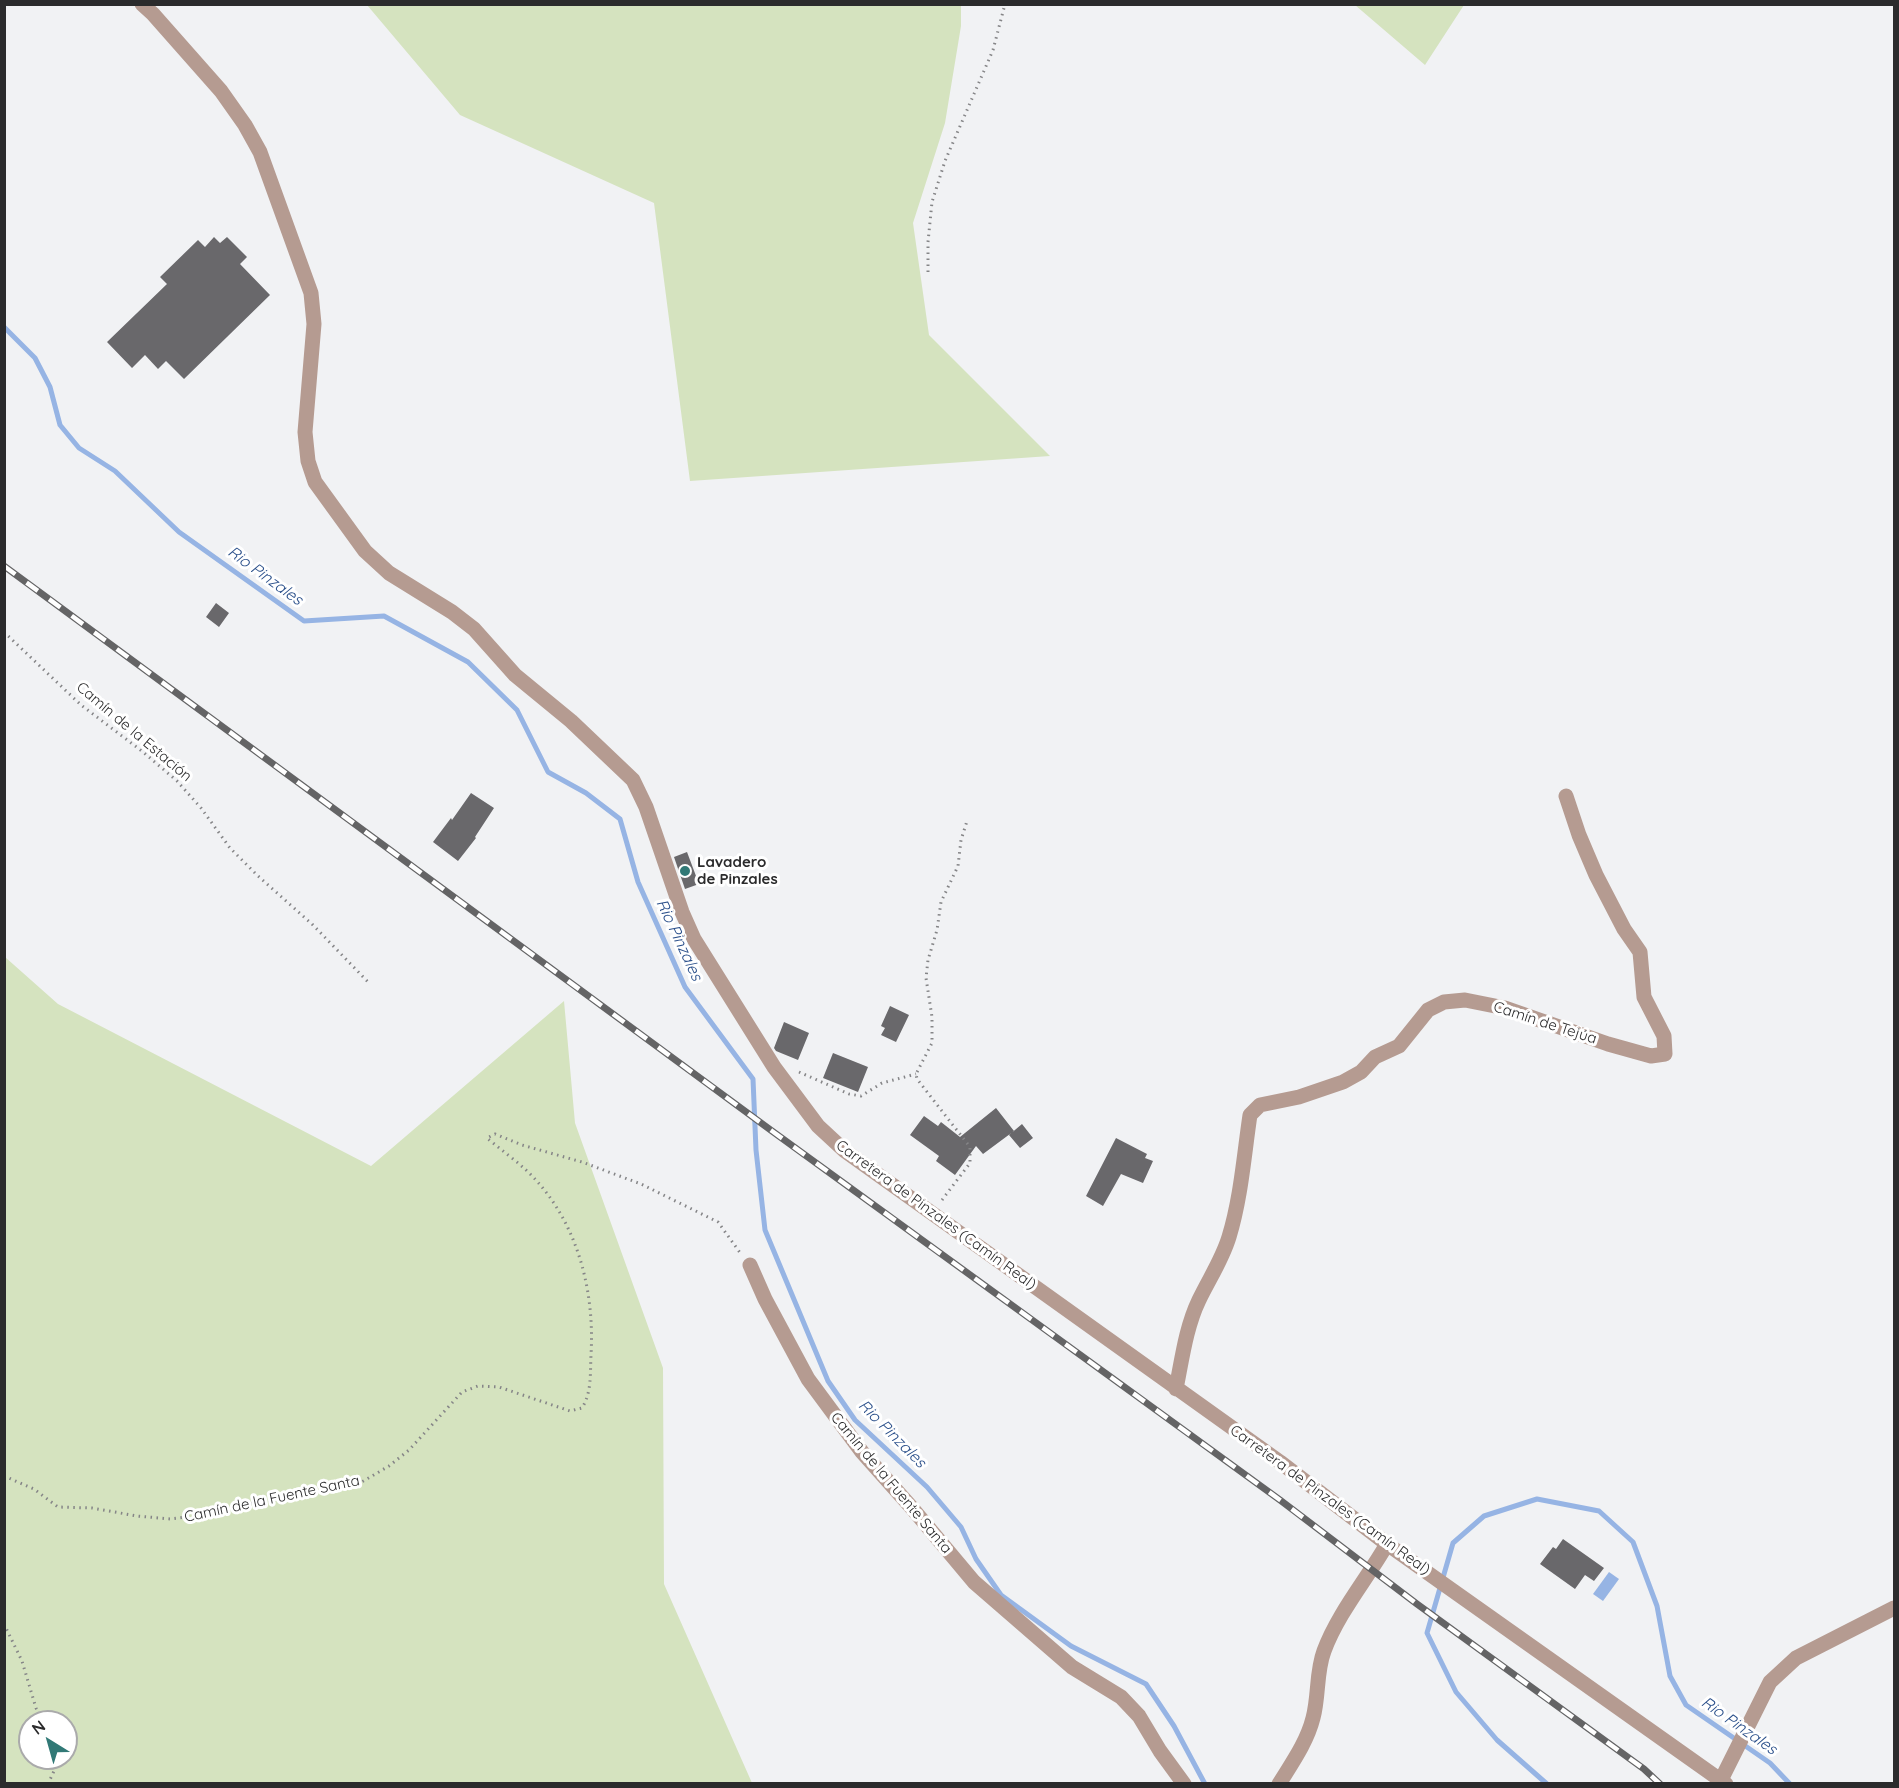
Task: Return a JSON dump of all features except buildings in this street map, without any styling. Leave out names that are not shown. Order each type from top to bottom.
[{"type":"street","name":"Carretera de Pinzales (Camín Real)","points":[[142,4],[221,90],[260,152],[311,293],[314,324],[305,432],[308,461],[315,482],[365,551],[389,573],[452,612],[474,629],[515,675],[571,721],[633,780],[646,807],[682,912],[694,939],[774,1067],[818,1126],[845,1151],[1280,1462],[1387,1544],[1724,1782]]},
{"type":"street","name":"Camín de Tejúa","points":[[1176,1389],[1191,1322],[1229,1238],[1250,1115],[1260,1106],[1299,1097],[1352,1077],[1376,1057],[1399,1046],[1428,1010],[1444,1002],[1465,1000],[1504,1008],[1608,1044],[1651,1056],[1665,1054],[1664,1036],[1644,997],[1640,952],[1624,929],[1596,875],[1566,796]]},
{"type":"street","name":"Camín de la Fuente Santa","points":[[750,1265],[765,1299],[808,1379],[862,1452],[974,1582],[1072,1667],[1121,1697],[1138,1716],[1184,1784]]},
{"type":"street","points":[[1279,1784],[1295,1758],[1313,1718],[1323,1653],[1333,1630],[1387,1544]]},
{"type":"street","points":[[1724,1782],[1747,1727],[1770,1682],[1796,1658],[1894,1608]]},
{"type":"path","points":[[928,272],[932,202],[945,161],[993,50],[1005,4]]},
{"type":"path","name":"Camín de la Estación","points":[[4,632],[81,705],[177,780],[230,848],[312,924],[370,984]]},
{"type":"path","points":[[932,1213],[970,1163],[970,1147],[917,1079],[916,1074],[932,1043],[932,1017],[926,978],[928,960],[937,930],[941,902],[958,866],[961,840],[967,821]]},
{"type":"path","points":[[774,1067],[792,1069],[849,1094],[861,1095],[882,1083],[916,1074]]},
{"type":"path","name":"Camín de la Fuente Santa","points":[[4,1476],[34,1489],[58,1507],[92,1508],[170,1519],[202,1515],[252,1503],[360,1483],[389,1466],[409,1450],[462,1392],[478,1386],[499,1387],[570,1411],[582,1408],[588,1398],[591,1345],[586,1275],[572,1236],[555,1205],[527,1171],[487,1138],[495,1134],[641,1184],[717,1222],[750,1265]]},
{"type":"path","points":[[4,1624],[22,1661],[37,1710]]},
{"type":"path","points":[[48,1784],[54,1770]]},
{"type":"green space","points":[[641,4],[643,6],[645,4],[961,5],[961,26],[945,123],[913,223],[929,335],[1050,456],[690,481],[654,203],[460,115],[367,5]]},
{"type":"green space","points":[[1355,5],[1464,5],[1425,65]]},
{"type":"green space","points":[[5,957],[58,1004],[371,1166],[564,1001],[575,1123],[663,1368],[664,1584],[752,1783],[5,1783]]},
{"type":"water","points":[[1609,1572],[1619,1579],[1603,1601],[1593,1594]]},
{"type":"waterway","name":"Rio Pinzales","points":[[4,327],[35,358],[50,387],[60,425],[79,448],[115,471],[179,532],[304,621],[384,616],[468,662],[517,710],[548,772],[586,793],[620,819],[638,882],[685,987],[753,1079],[756,1150],[765,1230],[828,1381],[855,1420],[927,1487],[961,1527],[976,1559],[1001,1595],[1071,1646],[1146,1684],[1174,1726],[1205,1784]]},
{"type":"waterway","name":"Rio Pinzales","points":[[1547,1784],[1497,1740],[1456,1692],[1427,1633],[1453,1543],[1484,1516],[1537,1499],[1599,1511],[1633,1542],[1657,1606],[1670,1676],[1686,1705],[1770,1763],[1790,1784]]},
{"type":"railway","points":[[4,566],[772,1131],[1280,1500],[1417,1604],[1644,1769],[1660,1784]]},
{"type":"place","name":"Lavadero de Pinzales","points":[[685,871]]}]
